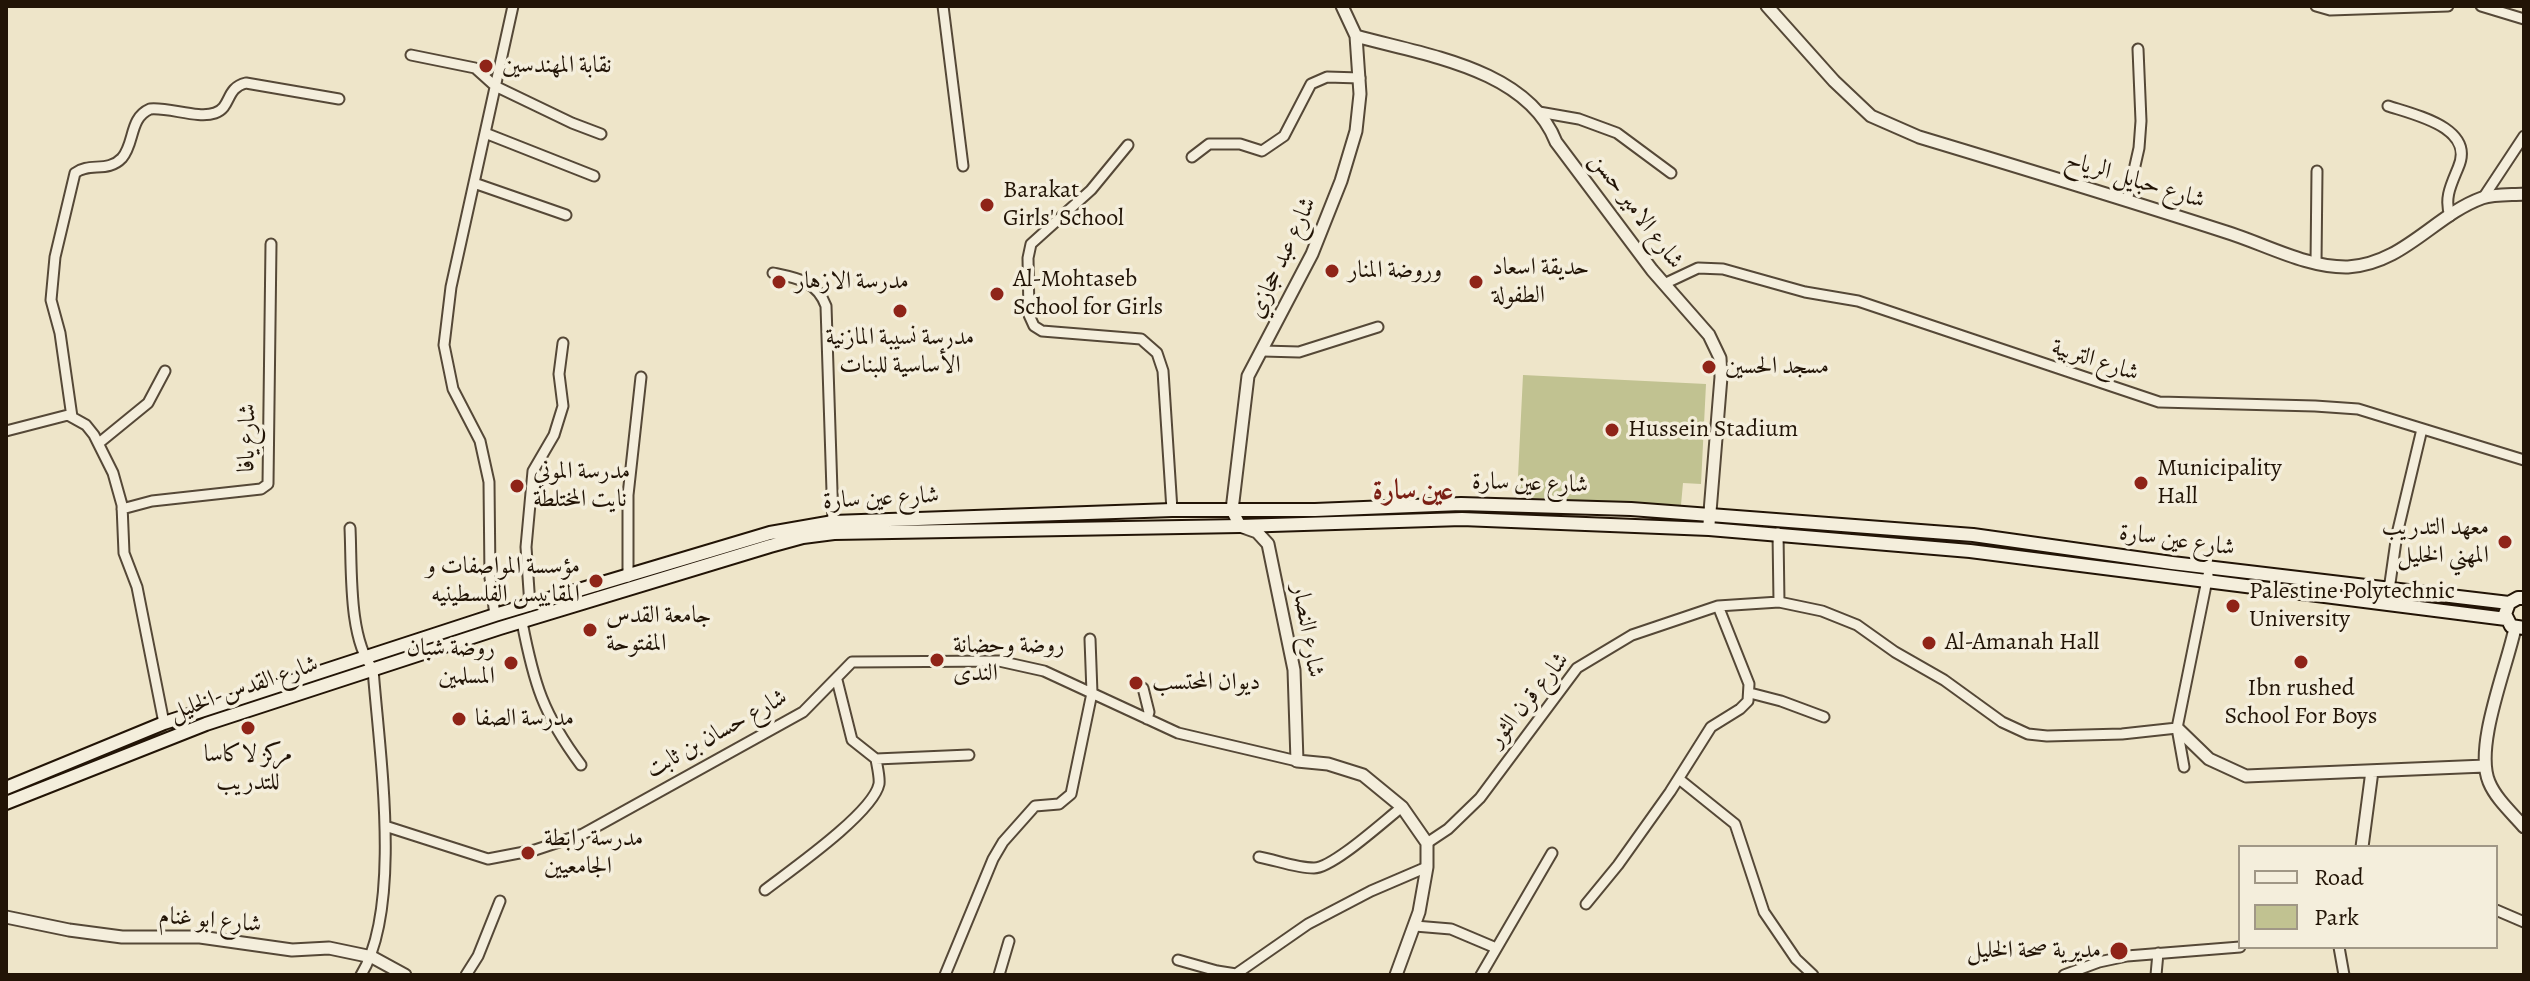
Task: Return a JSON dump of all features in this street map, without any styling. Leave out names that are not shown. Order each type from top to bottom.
[{"type":"main road","name":"شارع عين سارة","points":[[495,615],[770,533],[833,522],[1461,504],[1709,513],[1973,535],[2515,625]]},
{"type":"main road","name":"شارع عين سارة","points":[[500,628],[803,537],[865,531],[1240,526],[1462,519],[1778,533],[2509,603]]},
{"type":"main road","points":[[2515,625],[2505,610],[2509,603],[2524,598]]},
{"type":"main road","name":"شارع القدس-الخليل","points":[[6,788],[164,723],[495,615]]},
{"type":"main road","name":"شارع القدس-الخليل","points":[[6,803],[206,724],[500,628]]},
{"type":"street","points":[[495,615],[490,578],[489,482],[480,441],[453,389],[444,345],[451,287],[513,6]]},
{"type":"street","points":[[943,6],[963,166]]},
{"type":"street","name":"شارع عبد حجازي","points":[[1232,510],[1248,376],[1312,254],[1341,181],[1356,131],[1360,78],[1356,36],[1342,6]]},
{"type":"street","name":"شارع حبايل الرياح","points":[[1767,6],[1834,81],[1871,116],[1919,137],[2316,263],[2348,267],[2372,262],[2416,242],[2450,216],[2483,198],[2524,194]]},
{"type":"street","points":[[2316,6],[2346,10],[2448,6]]},
{"type":"street","points":[[2481,6],[2524,19]]},
{"type":"street","name":"شارع الامير حسن","points":[[1356,36],[1476,70],[1506,85],[1539,112],[1556,142],[1664,284],[1709,335],[1720,358],[1721,377],[1709,529]]},
{"type":"street","points":[[2127,201],[2139,148],[2141,121],[2138,49]]},
{"type":"street","points":[[411,55],[475,68],[495,86],[601,134]]},
{"type":"street","points":[[1192,157],[1209,144],[1240,144],[1262,151],[1284,136],[1311,84],[1327,77],[1360,78]]},
{"type":"street","points":[[72,417],[60,333],[51,300],[55,257],[75,173],[85,167],[106,167],[118,162],[126,152],[139,116],[150,109],[214,114],[225,106],[234,89],[246,83],[339,99]]},
{"type":"street","points":[[2388,106],[2441,124],[2460,145],[2462,158],[2447,195],[2450,216]]},
{"type":"street","points":[[1539,112],[1579,119],[1617,133],[1671,173]]},
{"type":"street","points":[[485,133],[594,176]]},
{"type":"street","points":[[2483,198],[2524,136]]},
{"type":"street","points":[[1128,145],[1091,190],[1031,244],[1028,258],[1029,315],[1034,326],[1042,331],[1141,339],[1157,353],[1163,371],[1172,510]]},
{"type":"street","points":[[2316,263],[2317,171]]},
{"type":"street","points":[[474,183],[566,215]]},
{"type":"street","name":"شارع يافا","points":[[122,509],[152,501],[247,491],[267,485],[271,244]]},
{"type":"street","name":"شارع التربية","points":[[1664,284],[1698,268],[1723,269],[1805,292],[1858,301],[2159,402],[2358,409],[2524,460]]},
{"type":"street","points":[[773,273],[810,284],[826,306],[833,522]]},
{"type":"street","points":[[1263,351],[1299,352],[1378,327]]},
{"type":"street","points":[[530,606],[526,547],[530,493],[533,471],[554,435],[563,406],[559,374],[563,343]]},
{"type":"street","points":[[99,443],[148,403],[165,371]]},
{"type":"street","points":[[628,577],[628,495],[641,377]]},
{"type":"street","points":[[6,431],[59,416],[72,417],[86,425],[99,443],[113,473],[122,509],[124,553],[137,587],[164,723]]},
{"type":"street","points":[[2389,590],[2397,534],[2422,429]]},
{"type":"street","points":[[1232,510],[1240,526]]},
{"type":"street","name":"شارع النصار","points":[[1240,526],[1257,532],[1268,544],[1294,670],[1297,761]]},
{"type":"street","points":[[350,528],[357,636],[364,658],[373,669],[385,826],[384,883],[372,957],[361,975]]},
{"type":"street","points":[[1778,533],[1779,602]]},
{"type":"street","points":[[2184,767],[2177,728],[2208,574]]},
{"type":"street","name":"شارع قرن الثور","points":[[1427,843],[1455,823],[1480,798],[1577,668],[1632,635],[1718,606],[1779,602],[1822,611],[1857,625],[1895,652],[1944,680],[2002,722],[2028,734],[2122,734],[2177,728]]},
{"type":"street","points":[[1586,904],[1679,779],[1711,727],[1743,707],[1750,693],[1741,659],[1718,606]]},
{"type":"street","points":[[522,622],[532,676],[548,714],[581,765]]},
{"type":"street","points":[[2515,625],[2491,724],[2485,766],[2494,791],[2524,827]]},
{"type":"street","points":[[945,975],[1003,842],[1035,806],[1059,804],[1071,794],[1092,693],[1090,639]]},
{"type":"street","name":"شارع حسان بن ثابت","points":[[385,826],[488,859],[547,846],[583,834],[803,712],[852,662],[999,661],[1044,671],[1178,733],[1297,761],[1328,764],[1363,775],[1402,807],[1427,843]]},
{"type":"street","points":[[837,680],[852,740],[876,759],[969,755]]},
{"type":"street","points":[[1143,688],[1149,712],[1147,719]]},
{"type":"street","points":[[1750,693],[1824,717]]},
{"type":"street","points":[[2177,728],[2209,759],[2246,776],[2485,766]]},
{"type":"street","points":[[765,890],[831,839],[870,801],[879,783],[876,759]]},
{"type":"street","points":[[2362,845],[2372,771]]},
{"type":"street","points":[[1679,779],[1735,824],[1764,912],[1796,959],[1813,975]]},
{"type":"street","points":[[1259,857],[1322,867],[1402,807]]},
{"type":"street","points":[[1396,975],[1415,926],[1427,867],[1427,843]]},
{"type":"street","points":[[1481,975],[1552,853]]},
{"type":"street","points":[[1178,960],[1236,974],[1308,924],[1371,891],[1427,867]]},
{"type":"street","points":[[466,975],[478,956],[500,901]]},
{"type":"street","points":[[2498,911],[2524,922]]},
{"type":"street","name":"شارع ابو غنام","points":[[6,917],[122,937],[200,937],[282,949],[329,948],[372,957],[405,975]]},
{"type":"street","points":[[1415,926],[1451,929],[1496,948]]},
{"type":"street","points":[[999,975],[1009,941]]},
{"type":"street","points":[[2064,975],[2099,962],[2158,953],[2238,947]]},
{"type":"street","points":[[2339,949],[2344,975]]},
{"type":"street","points":[[2156,975],[2158,953]]},
{"type":"green space","name":"Hussein Stadium","points":[[1523,375],[1706,384],[1701,484],[1683,483],[1681,505],[1517,497]]},
{"type":"place","name":"نقابة المهندسين","points":[[486,66]]},
{"type":"place","name":"Barakat Girls' School","points":[[987,205]]},
{"type":"place","name":"وروضة المنار","points":[[1332,271]]},
{"type":"place","name":"مدرسة الازهار","points":[[779,282]]},
{"type":"place","name":"حديقة اسعاد الطفولة","points":[[1476,282]]},
{"type":"place","name":"Al-Mohtaseb School for Girls","points":[[997,294]]},
{"type":"place","name":"مدرسة نسيبة المازنية الأساسية للبنات","points":[[900,311]]},
{"type":"place","name":"مسجد الحسين","points":[[1709,367]]},
{"type":"place","name":"Hussein Stadium","points":[[1612,430]]},
{"type":"place","name":"Municipality Hall","points":[[2141,483]]},
{"type":"place","name":"مدرسة الموني نايت المختلطة","points":[[517,486]]},
{"type":"place","name":"معهد التدريب المهني الخليل","points":[[2505,542]]},
{"type":"place","name":"مؤسسة المواصفات و المقاييس الفلسطينيه","points":[[596,581]]},
{"type":"place","name":"Palestine Polytechnic University","points":[[2233,606]]},
{"type":"place","name":"جامعة القدس المفتوحة","points":[[590,630]]},
{"type":"place","name":"Al-Amanah Hall","points":[[1929,643]]},
{"type":"place","name":"روضة وحضانة الندى","points":[[937,660]]},
{"type":"place","name":"Ibn rushed School For Boys","points":[[2301,662]]},
{"type":"place","name":"روضة شبان المسلمين","points":[[511,663]]},
{"type":"place","name":"ديوان المحتسب","points":[[1136,683]]},
{"type":"place","name":"مدرسة الصفا","points":[[459,719]]},
{"type":"place","name":"مركز لاكاسا للتدريب","points":[[248,728]]},
{"type":"place","name":"مدرسة رابطة الجامعيين","points":[[528,853]]},
{"type":"place","name":"مديرية صحة الخليل","points":[[2119,951]]},
{"type":"district","name":"عين سارة","points":[[1413,492]]}]
